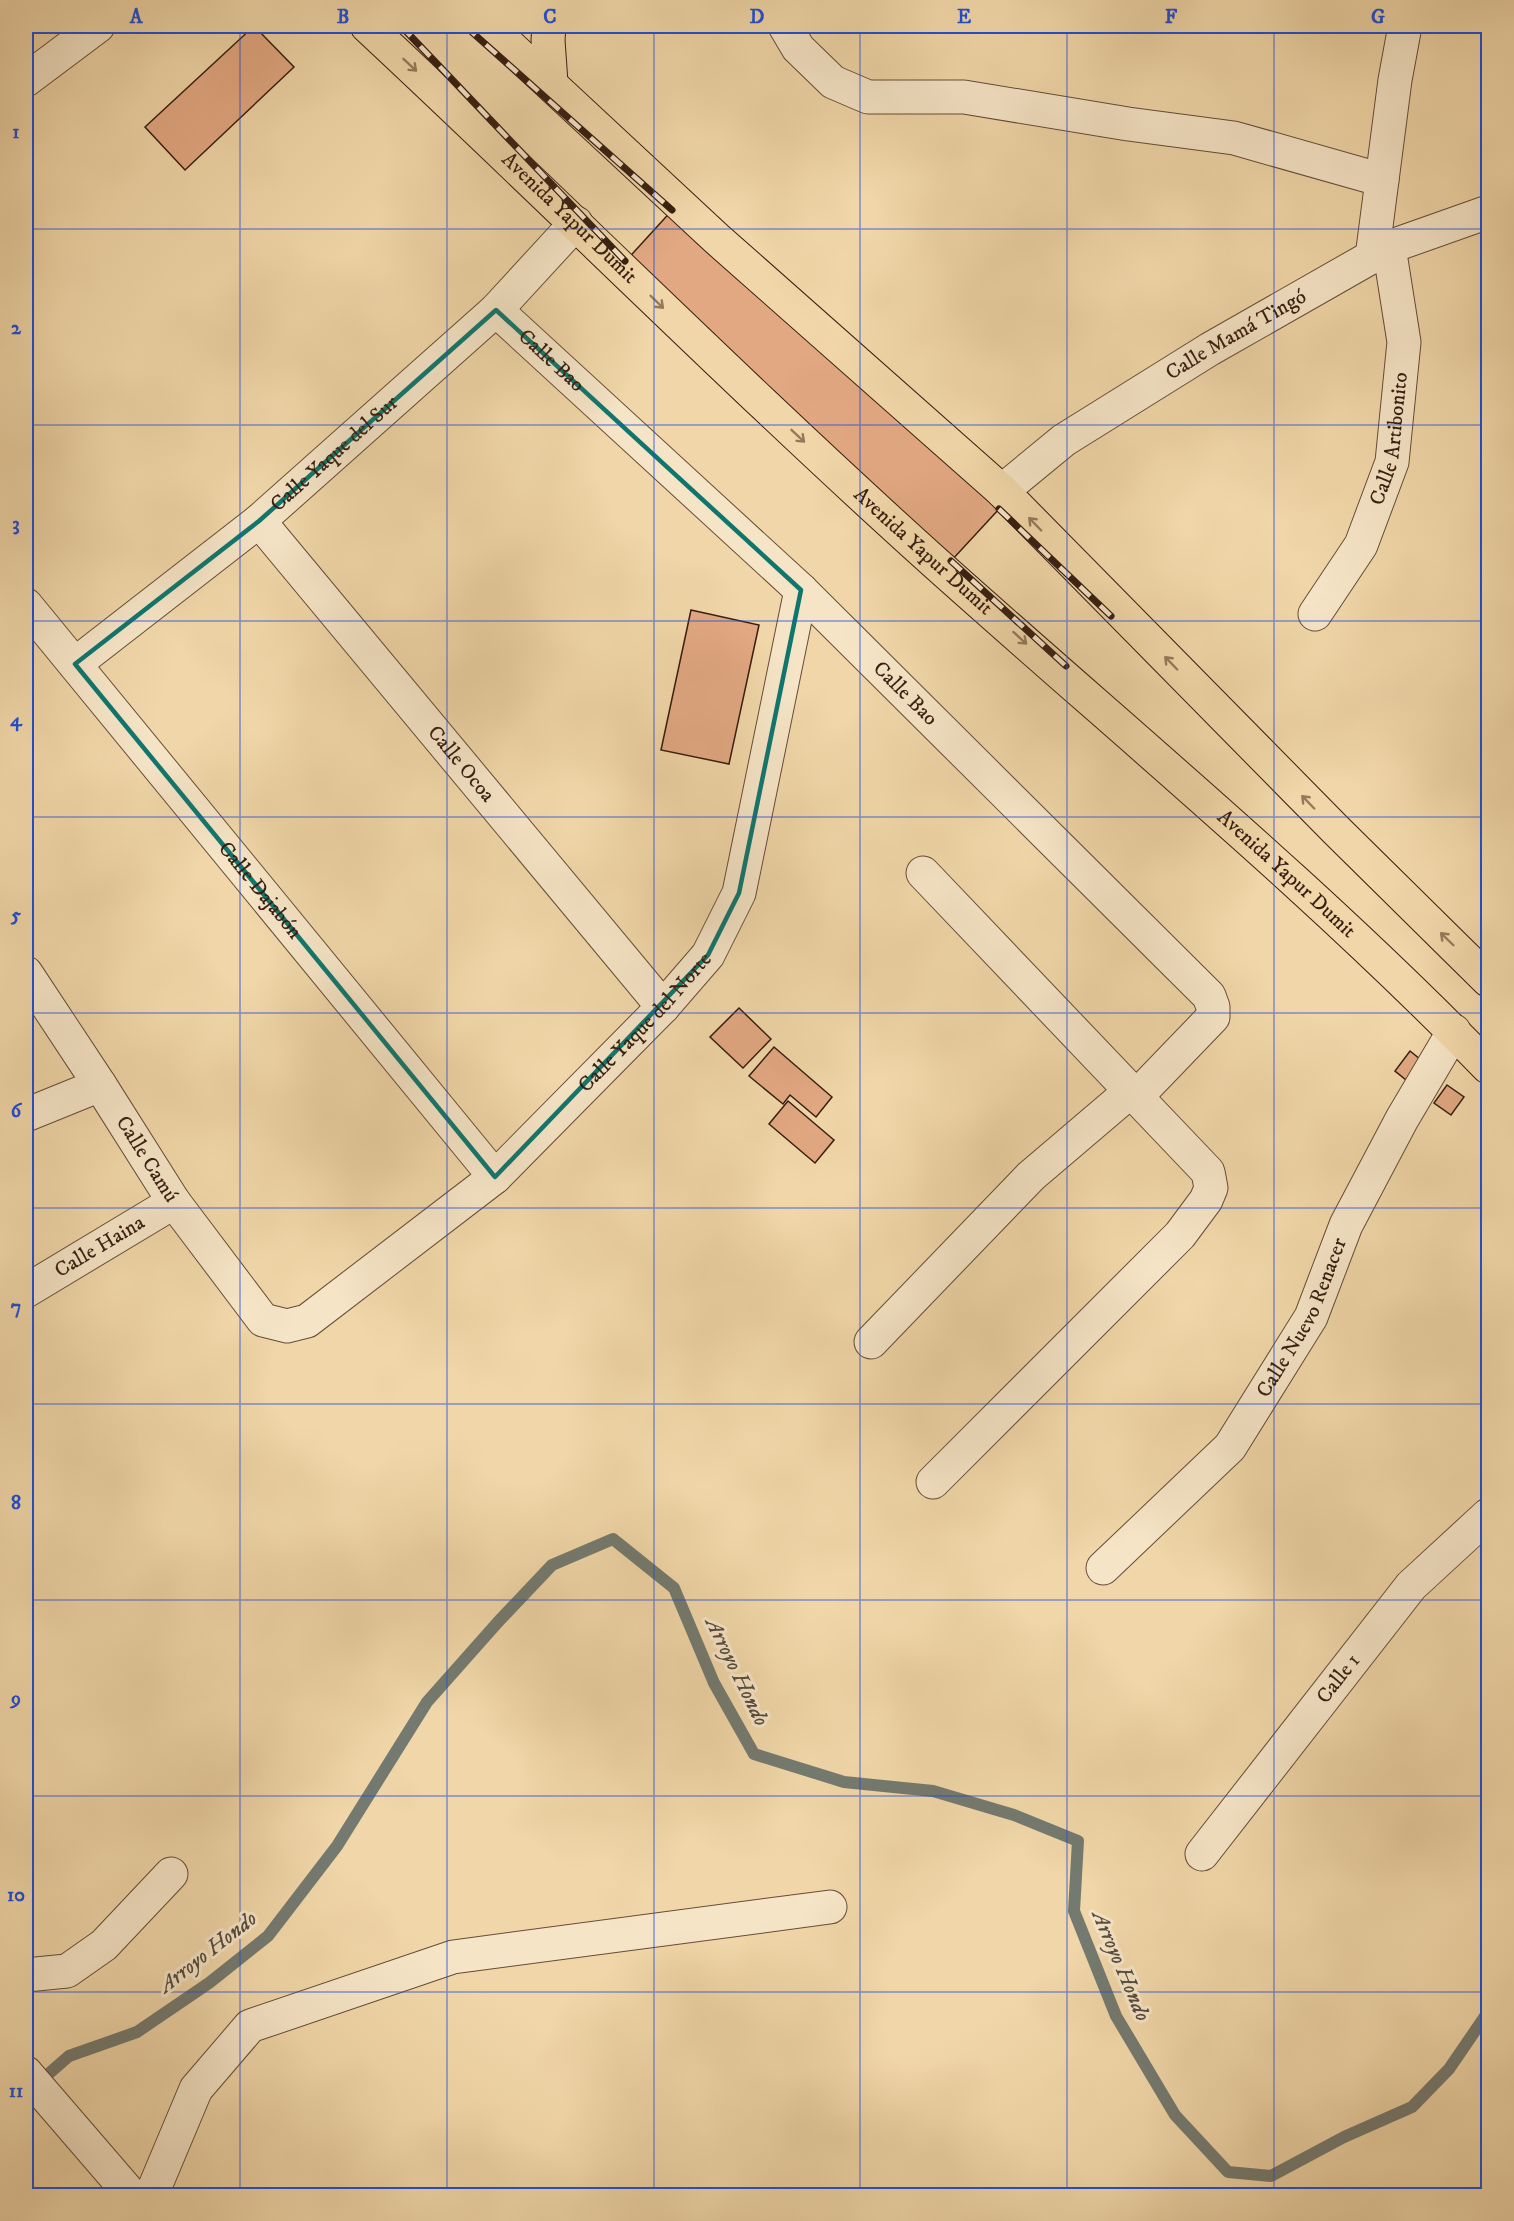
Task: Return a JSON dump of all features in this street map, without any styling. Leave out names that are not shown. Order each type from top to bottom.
[{"type":"main road","name":"Avenida Yapur Dumit","points":[[367,26],[765,405],[920,549],[1291,878],[1454,1031],[1488,1067]]},
{"type":"main road","points":[[488,26],[724,245],[1002,491],[1336,830],[1488,980]]},
{"type":"main road","points":[[549,26],[551,83]]},
{"type":"street","points":[[26,80],[98,26]]},
{"type":"street","points":[[785,26],[798,48],[833,82],[868,97],[964,97],[1128,124],[1234,138],[1382,180]]},
{"type":"street","name":"Calle Artibonito","points":[[1315,614],[1361,545],[1392,462],[1404,342],[1380,252],[1382,180],[1395,80],[1405,26]]},
{"type":"street","name":"Calle Mamá Tingó","points":[[1002,491],[1064,440],[1210,349],[1380,252],[1488,212]]},
{"type":"street","name":"Calle Yaque del Sur","points":[[75,664],[259,522],[496,310],[576,223]]},
{"type":"street","name":"Calle Bao","points":[[496,310],[801,590],[1209,996],[1213,1007],[1213,1017],[1135,1093]]},
{"type":"street","name":"Calle Ocoa","points":[[259,522],[663,1007]]},
{"type":"street","name":"Calle Yaque del Norte","points":[[287,1326],[307,1321],[495,1178],[663,1007],[708,955],[738,893],[801,590]]},
{"type":"street","name":"Calle Dajabón","points":[[26,605],[495,1178]]},
{"type":"street","points":[[923,873],[1208,1172],[1211,1188],[1206,1200],[1180,1235],[933,1482]]},
{"type":"street","name":"Calle Camú","points":[[26,973],[174,1202],[263,1320],[287,1326]]},
{"type":"street","name":"Calle Nuevo Renacer","points":[[1103,1568],[1230,1447],[1311,1317],[1346,1225],[1402,1119],[1454,1031]]},
{"type":"street","points":[[26,1115],[100,1085]]},
{"type":"street","points":[[871,1342],[1031,1176],[1135,1093]]},
{"type":"street","name":"Calle Haina","points":[[26,1291],[174,1202]]},
{"type":"street","name":"Calle 1","points":[[1202,1854],[1411,1586],[1487,1521]]},
{"type":"street","points":[[26,1975],[67,1971],[105,1945],[171,1874]]},
{"type":"street","points":[[151,2196],[196,2089],[250,2026],[453,1957],[830,1907]]},
{"type":"street","points":[[26,2073],[132,2196]]},
{"type":"highlighted area","points":[[496,310],[801,590],[739,893],[708,955],[495,1177],[75,664],[259,521]]},
{"type":"building","points":[[254,26],[294,67],[185,170],[145,127]]},
{"type":"building","points":[[685,196],[1012,495],[951,561],[613,275]]},
{"type":"building","points":[[691,610],[759,625],[729,764],[661,750]]},
{"type":"building","points":[[739,1008],[771,1039],[743,1068],[710,1037]]},
{"type":"building","points":[[774,1047],[832,1097],[816,1117],[790,1095],[783,1104],[749,1076]]},
{"type":"building","points":[[1410,1051],[1426,1064],[1411,1084],[1395,1071]]},
{"type":"building","points":[[1447,1085],[1464,1097],[1451,1115],[1434,1103]]},
{"type":"building","points":[[788,1101],[834,1140],[815,1163],[769,1124]]},
{"type":"waterway","name":"Arroyo Hondo","points":[[38,2083],[69,2056],[137,2032],[209,1983],[268,1936],[337,1846],[427,1702],[552,1565],[613,1539],[674,1588],[714,1683],[754,1754],[844,1782],[933,1791],[1014,1815],[1078,1841],[1074,1911],[1116,2016],[1175,2115],[1228,2172],[1271,2176],[1344,2137],[1412,2107],[1449,2069],[1488,2012]]},
{"type":"railway","points":[[401,26],[625,261]]},
{"type":"railway","points":[[465,26],[672,210]]},
{"type":"railway","points":[[999,509],[1111,616]]},
{"type":"railway","points":[[951,561],[1066,666]]}]
